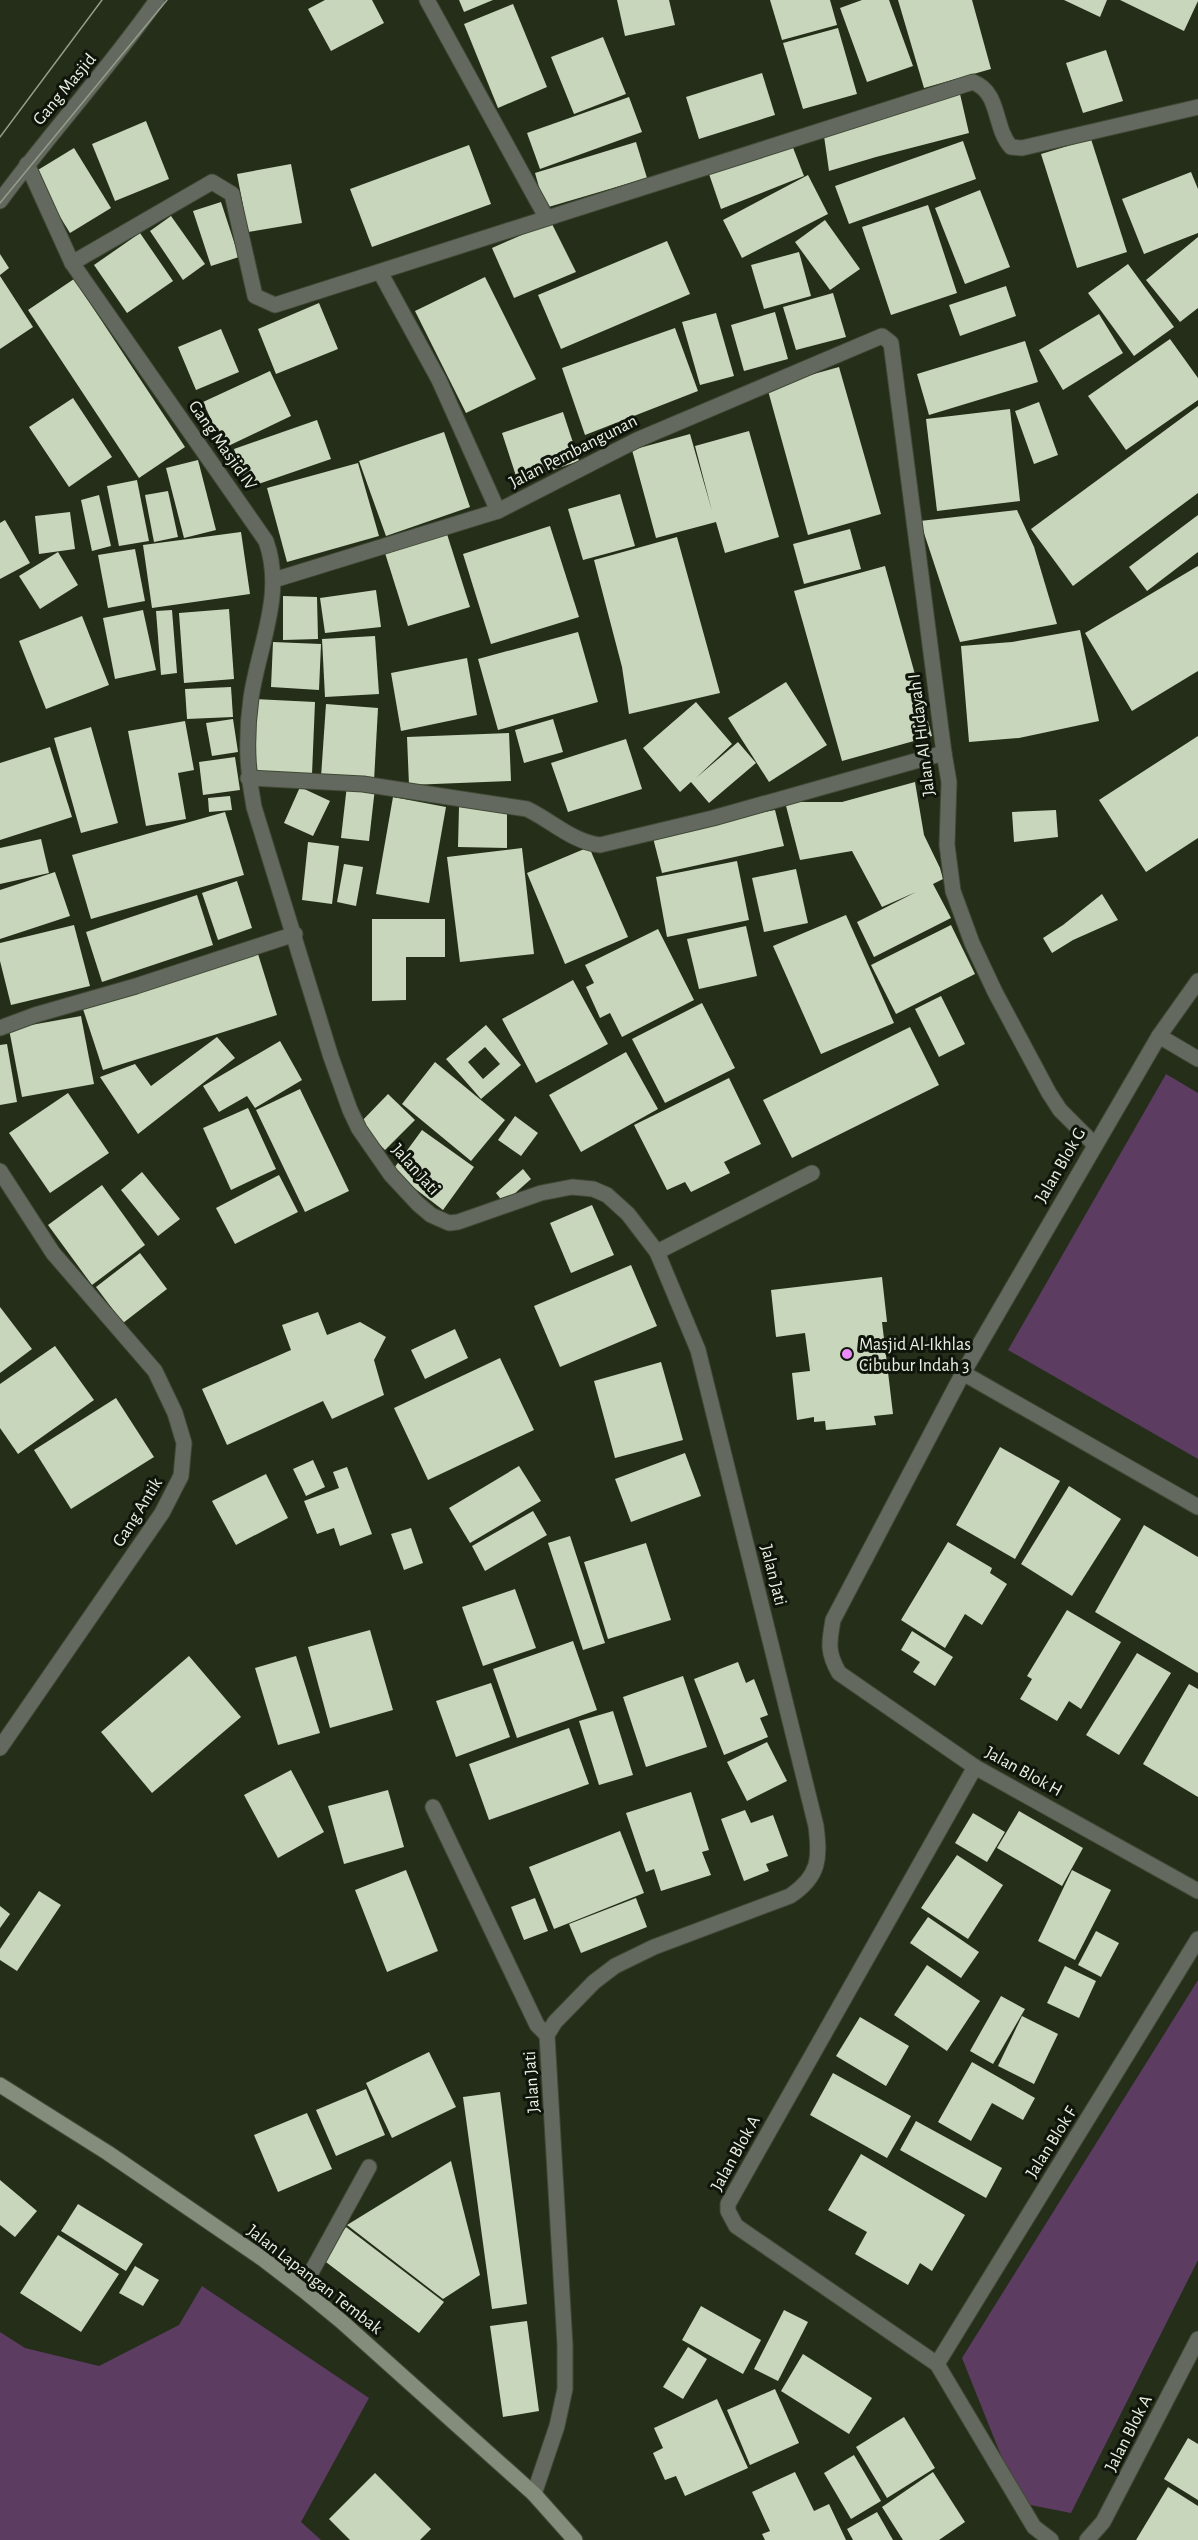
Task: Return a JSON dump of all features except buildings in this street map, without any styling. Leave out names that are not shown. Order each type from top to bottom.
[{"type":"street","name":"Gang Masjid","points":[[0,201],[27,164],[125,46],[157,0]]},
{"type":"street","points":[[427,0],[546,217]]},
{"type":"street","points":[[72,264],[212,182],[232,195],[255,296],[275,305],[973,82],[986,89],[992,96],[1003,138],[1011,147],[1022,148],[1198,107]]},
{"type":"street","name":"Gang Masjid IV","points":[[27,164],[72,264],[266,541],[273,561],[274,580],[262,651],[251,698],[248,778]]},
{"type":"street","points":[[380,272],[439,380],[498,511]]},
{"type":"street","name":"Jalan Pembangunan","points":[[274,580],[498,511],[637,440],[882,336]]},
{"type":"street","name":"Jalan Al Hidayah I","points":[[882,336],[891,343],[949,782],[947,845],[953,891],[972,943],[995,992],[1049,1094],[1060,1110],[1095,1145]]},
{"type":"street","points":[[248,778],[363,784],[527,809],[584,843],[600,845],[713,818],[944,753]]},
{"type":"street","name":"Jalan Jati","points":[[248,778],[254,807],[295,934],[331,1057],[350,1110],[359,1129],[391,1175],[431,1215],[449,1222],[458,1222],[541,1194],[572,1187],[593,1189],[607,1195],[628,1214],[657,1252],[698,1350],[816,1826],[819,1851],[816,1867],[798,1890],[790,1896],[654,1947],[615,1966],[594,1982],[555,2022],[547,2035],[565,2345],[565,2389],[557,2426],[534,2494]]},
{"type":"street","points":[[0,1028],[295,934]]},
{"type":"street","name":"Jalan Blok G","points":[[839,1673],[830,1657],[829,1642],[833,1620],[963,1372],[1159,1036],[1198,981]]},
{"type":"street","points":[[1159,1036],[1198,1059]]},
{"type":"street","name":"Gang Antik","points":[[0,1171],[53,1252],[155,1371],[175,1413],[184,1443],[181,1476],[162,1513],[0,1748]]},
{"type":"street","points":[[657,1252],[812,1173]]},
{"type":"street","points":[[963,1372],[1198,1507]]},
{"type":"street","name":"Jalan Blok H","points":[[839,1673],[975,1767],[1198,1891]]},
{"type":"street","name":"Jalan Blok A","points":[[975,1767],[728,2204],[728,2211],[736,2226],[937,2364],[1034,2527],[1051,2540]]},
{"type":"street","points":[[433,1807],[537,2025],[547,2035]]},
{"type":"street","name":"Jalan Blok F","points":[[937,2364],[1198,1940]]},
{"type":"street","name":"Jalan Lapangan Tembak","points":[[0,2085],[108,2153],[263,2259],[302,2289],[341,2321],[534,2494],[575,2540]]},
{"type":"street","points":[[302,2289],[369,2167]]},
{"type":"street","name":"Jalan Blok A","points":[[1087,2540],[1103,2522],[1198,2339]]},
{"type":"shaded area","points":[[1166,1074],[1198,1093],[1198,1459],[1008,1350]]},
{"type":"shaded area","points":[[1198,1980],[1198,2260],[1071,2513],[1020,2503],[962,2358]]},
{"type":"shaded area","points":[[202,2286],[369,2398],[301,2522],[321,2540],[0,2540],[0,2332],[25,2348],[99,2366],[179,2325]]},
{"type":"tram line","points":[[0,137],[102,0]]},
{"type":"tram line","points":[[0,203],[167,0]]},
{"type":"place","name":"Masjid Al-Ikhlas Cibubur Indah 3","points":[[847,1354]]}]
